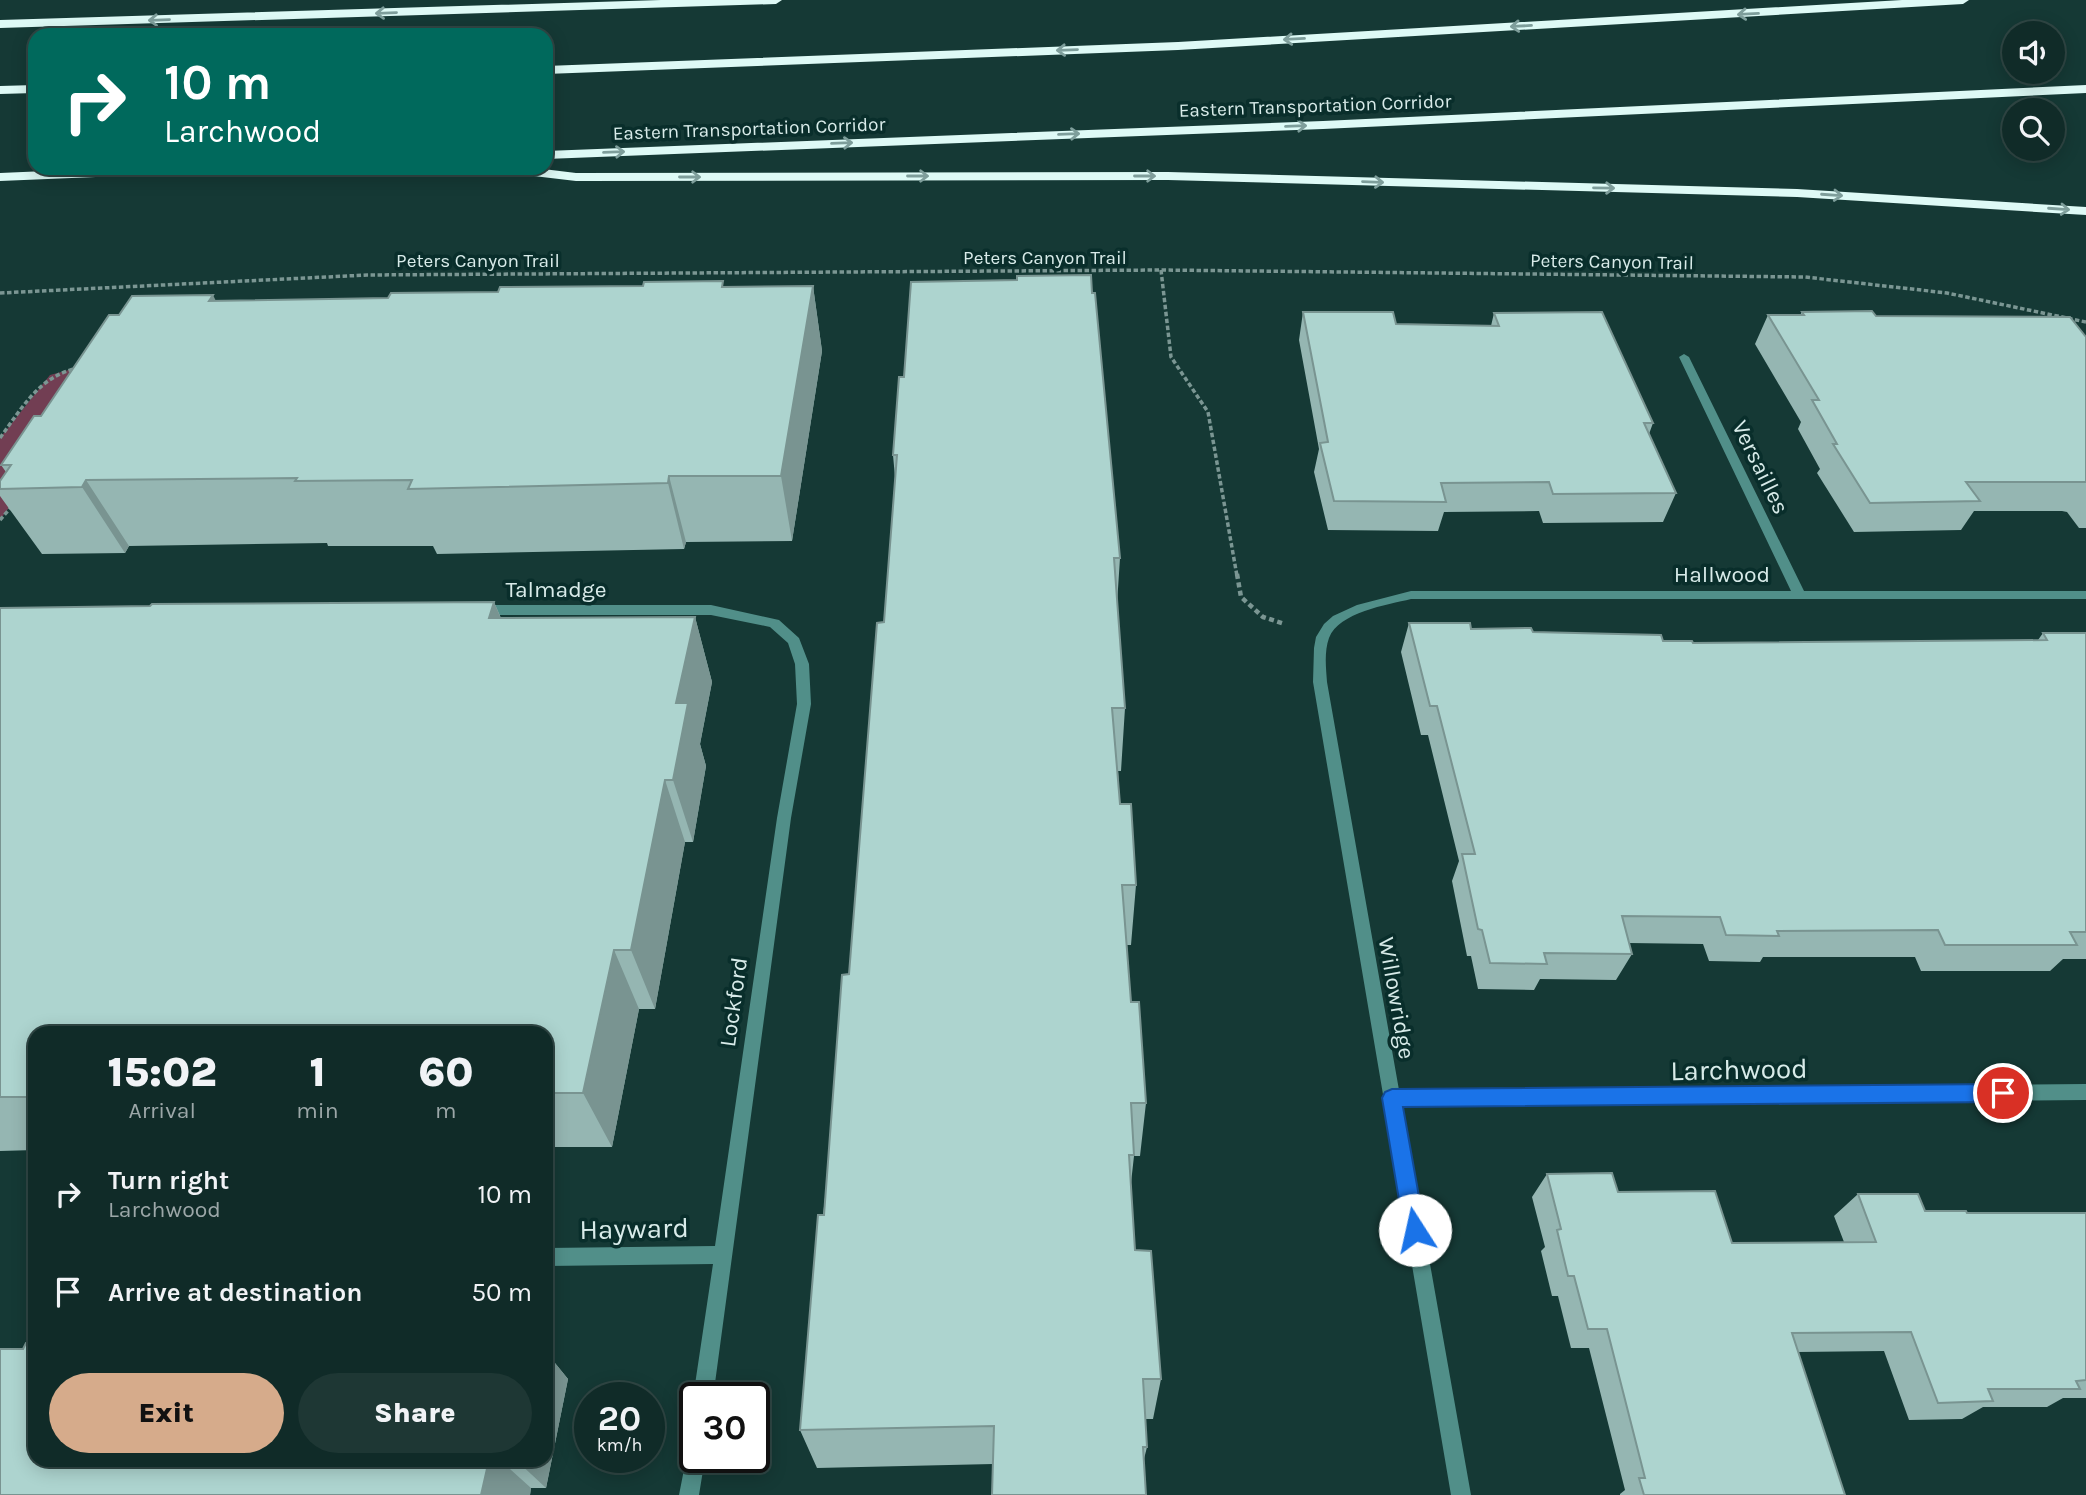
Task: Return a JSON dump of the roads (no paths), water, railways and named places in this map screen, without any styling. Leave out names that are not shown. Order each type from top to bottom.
[{"type":"highway","points":[[0,24],[776,0]]},
{"type":"highway","points":[[553,70],[1178,46],[1963,0]]},
{"type":"highway","points":[[0,90],[28,89]]},
{"type":"highway","name":"Eastern Transportation Corridor","points":[[553,155],[1322,125],[2086,89]]},
{"type":"highway","points":[[553,174],[576,177],[1168,176],[1797,193],[2086,211]]},
{"type":"highway","points":[[0,177],[48,175]]},
{"type":"street","name":"Versailles","points":[[1684,357],[1800,595]]},
{"type":"street","name":"Hallwood","points":[[1324,635],[1332,624],[1359,608],[1411,595],[2086,595]]},
{"type":"street","name":"Talmadge","points":[[470,610],[711,610],[774,623]]},
{"type":"street","name":"Lockford","points":[[705,1382],[784,818],[804,704],[802,664],[794,641],[774,623]]},
{"type":"street","name":"Willowridge","points":[[1324,635],[1319,654],[1320,682],[1461,1495]]},
{"type":"street","name":"Larchwood","points":[[1392,1098],[2086,1092]]},
{"type":"street","name":"Hayward","points":[[553,1257],[724,1255]]},
{"type":"street","points":[[689,1495],[692,1473]]}]
